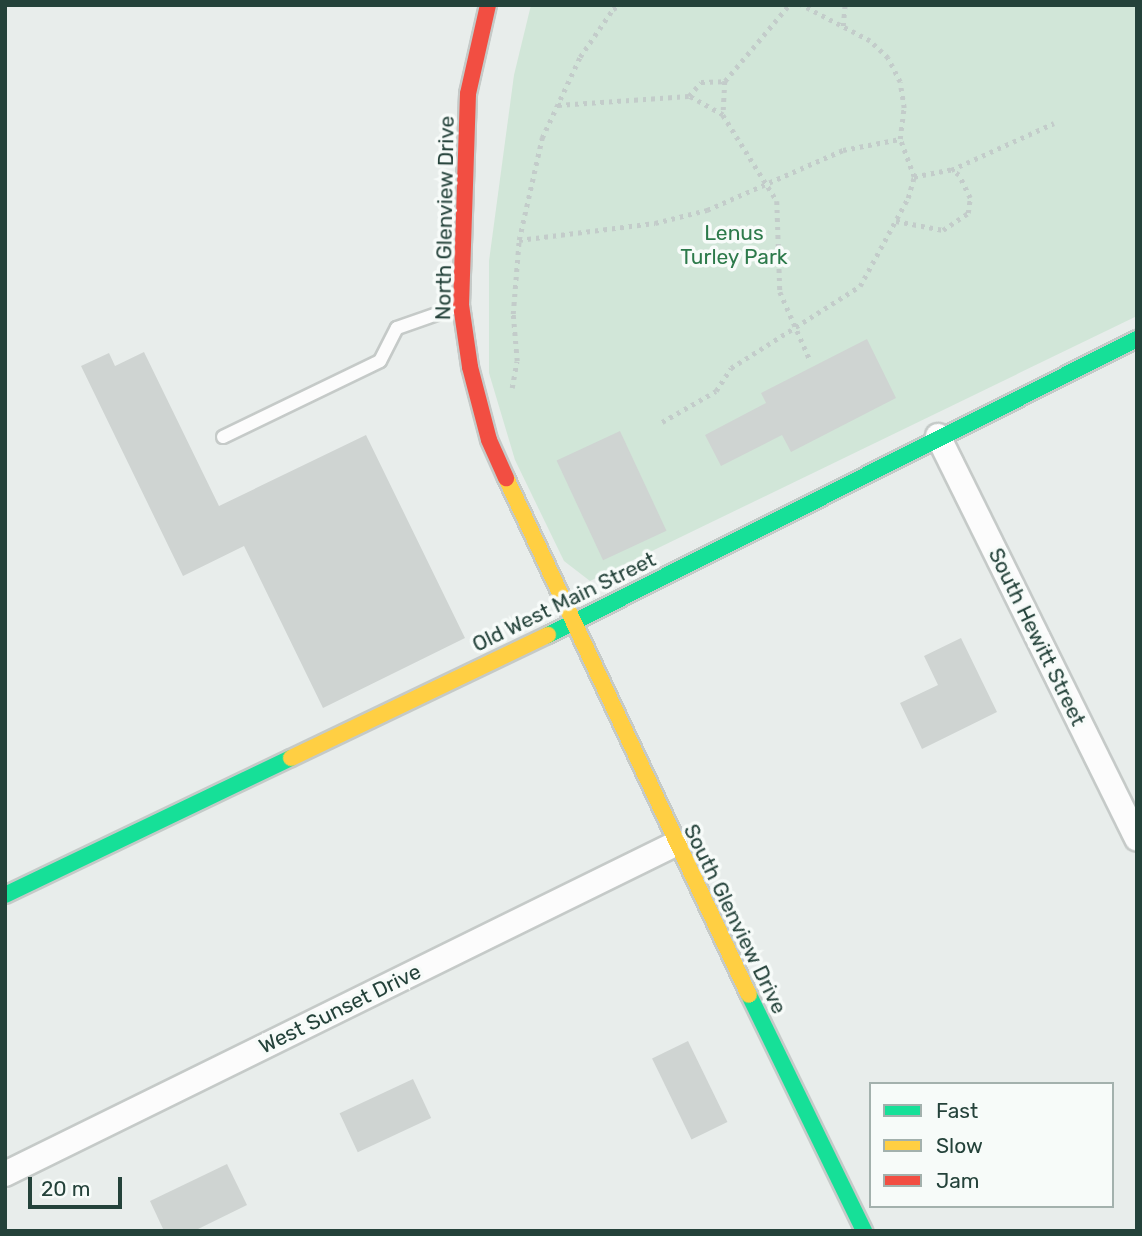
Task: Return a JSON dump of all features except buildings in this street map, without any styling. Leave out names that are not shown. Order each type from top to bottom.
[{"type":"street","name":"North Glenview Drive","points":[[488,5],[468,94],[461,305],[470,367],[489,440],[520,517],[573,623]]},
{"type":"street","name":"Old West Main Street","points":[[5,895],[573,623],[937,436],[1137,339]]},
{"type":"street","name":"South Hewitt Street","points":[[937,436],[1137,838]]},
{"type":"street","name":"South Glenview Drive","points":[[573,623],[675,844],[863,1231]]},
{"type":"street","name":"West Sunset Drive","points":[[5,1174],[675,844]]},
{"type":"lane","points":[[223,437],[380,361],[397,328],[461,305]]},
{"type":"path","points":[[512,391],[517,361],[513,314],[519,240],[542,138],[580,57],[611,7],[621,5]]},
{"type":"path","points":[[723,115],[724,81],[789,5]]},
{"type":"path","points":[[662,422],[716,391],[731,368],[860,286],[896,220],[914,177],[900,139],[902,95],[888,58],[870,41],[800,5]]},
{"type":"path","points":[[843,26],[845,5]]},
{"type":"path","points":[[689,96],[701,82],[724,81]]},
{"type":"path","points":[[558,105],[689,96],[723,115],[768,180],[777,201],[780,292],[810,360]]},
{"type":"path","points":[[914,177],[951,170],[1054,122]]},
{"type":"path","points":[[519,240],[654,223],[707,210],[768,180],[843,149],[900,139]]},
{"type":"path","points":[[896,220],[943,230],[957,225],[968,212],[970,198],[959,175],[951,170]]},
{"type":"green space","name":"Lenus Turley Park","points":[[531,5],[1137,5],[1137,316],[590,581],[564,561],[515,460],[489,373],[489,261],[514,75]]},
{"type":"traffic: fast","points":[[548,635],[1137,339]]},
{"type":"traffic: fast","points":[[5,895],[291,758]]},
{"type":"traffic: fast","points":[[749,995],[864,1231]]},
{"type":"traffic: slow","points":[[506,478],[749,995]]},
{"type":"traffic: slow","points":[[291,758],[548,635]]},
{"type":"traffic: jam","points":[[488,5],[468,94],[461,305],[470,367],[489,440],[506,478]]}]
